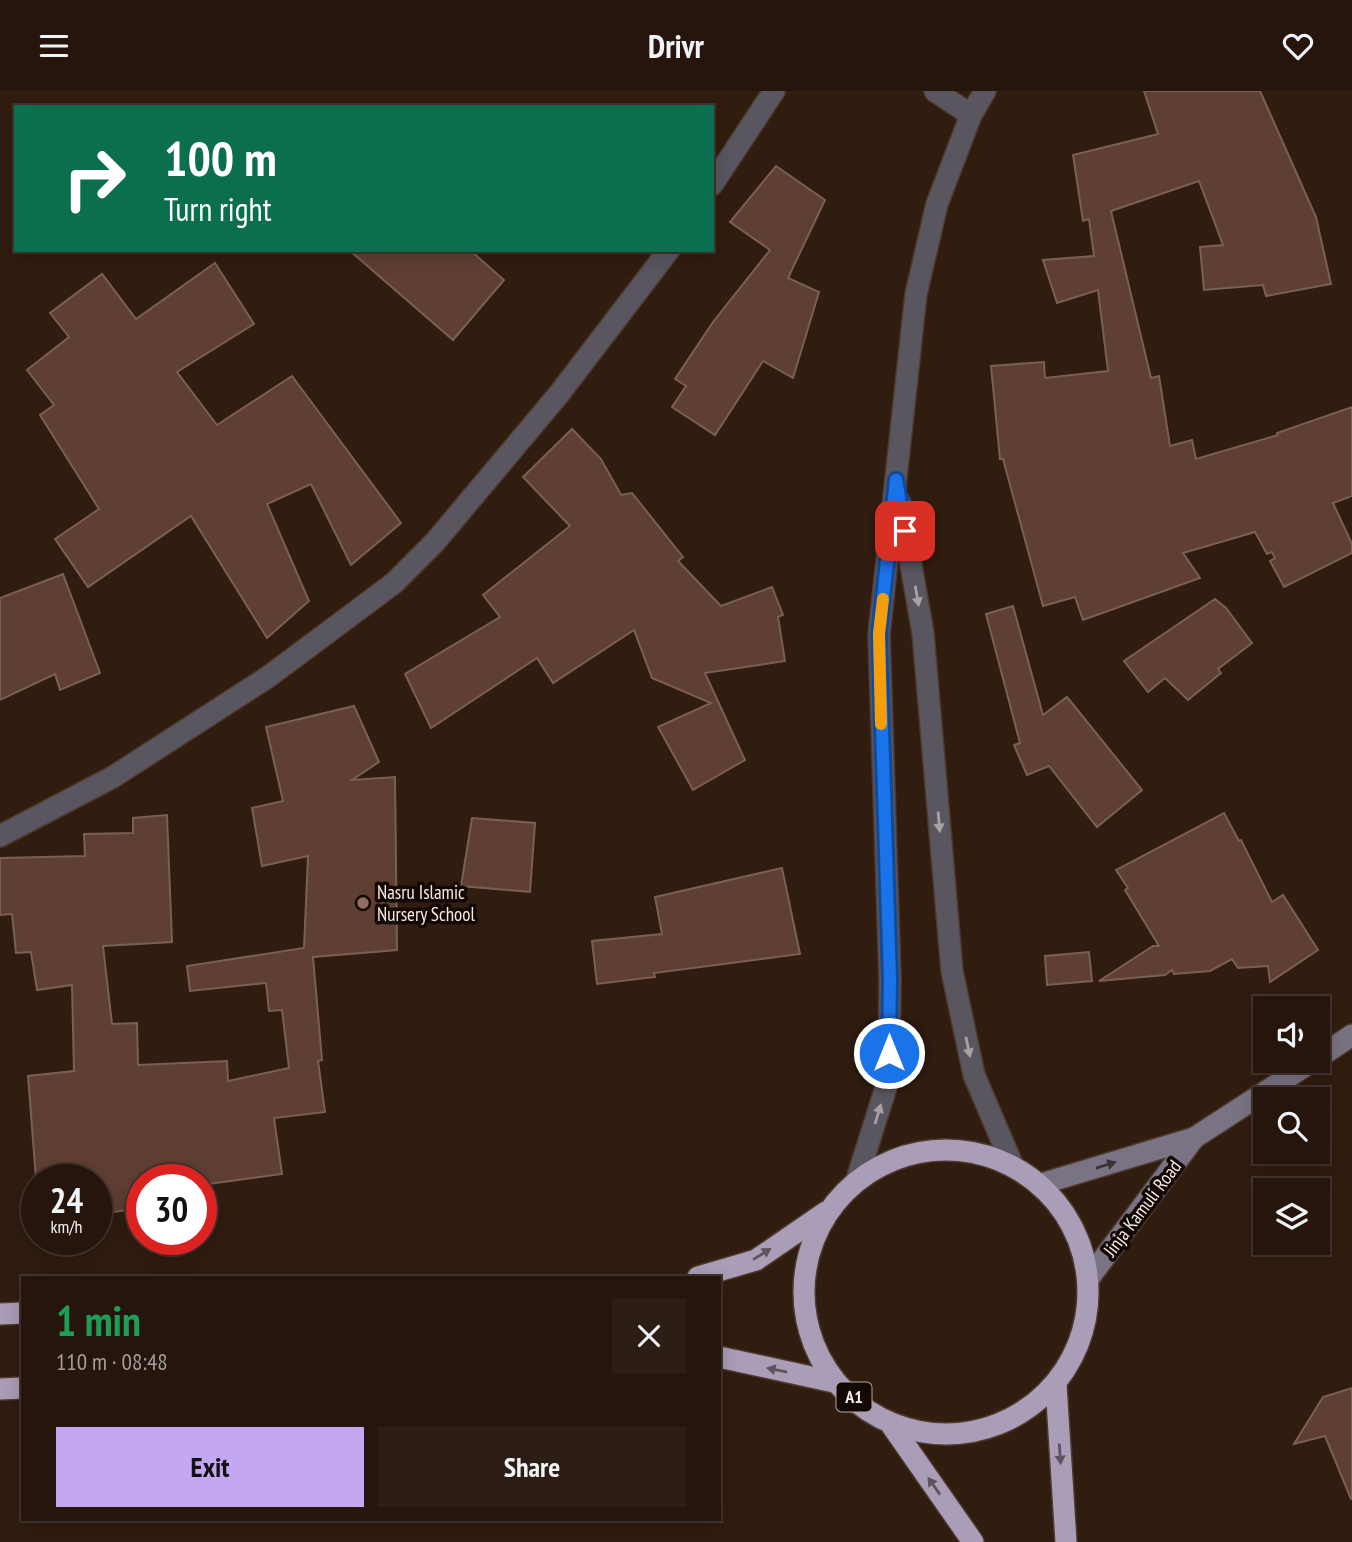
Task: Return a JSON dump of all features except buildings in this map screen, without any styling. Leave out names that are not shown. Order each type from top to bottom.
[{"type":"highway","name":"A1","points":[[701,1276],[756,1260],[828,1210],[857,1179],[905,1154],[960,1149],[1012,1164],[1041,1184],[1074,1226],[1089,1278],[1084,1332],[1056,1385],[1009,1422],[951,1436],[892,1426]]},
{"type":"highway","name":"A1","points":[[828,1210],[808,1251],[803,1296],[812,1342],[834,1382],[892,1426],[973,1542]]},
{"type":"highway","points":[[0,1314],[21,1313]]},
{"type":"highway","name":"A1","points":[[721,1357],[834,1382]]},
{"type":"highway","points":[[1056,1385],[1066,1542]]},
{"type":"highway","points":[[0,1389],[21,1388]]},
{"type":"main road","points":[[1330,1050],[1352,1035]]},
{"type":"main road","name":"Jinja Kamuli Road","points":[[1041,1184],[1194,1138],[1294,1073]]},
{"type":"main road","name":"Jinja Kamuli Road","points":[[1089,1278],[1194,1138]]},
{"type":"street","points":[[714,182],[774,91]]},
{"type":"street","points":[[934,91],[971,115]]},
{"type":"street","points":[[857,1179],[889,1078],[890,979],[879,634],[916,294],[937,204],[971,115],[985,91]]},
{"type":"street","points":[[0,836],[124,770],[268,677],[394,583],[435,543],[559,394],[667,252]]},
{"type":"street","points":[[896,480],[923,633],[952,971],[974,1075],[1012,1164]]},
{"type":"slow traffic","points":[[881,724],[879,634],[883,599]]},
{"type":"place","name":"Nasru Islamic Nursery School","points":[[363,903]]},
{"type":"route","points":[[889,1053],[890,979],[879,634],[896,480],[905,531]]}]
